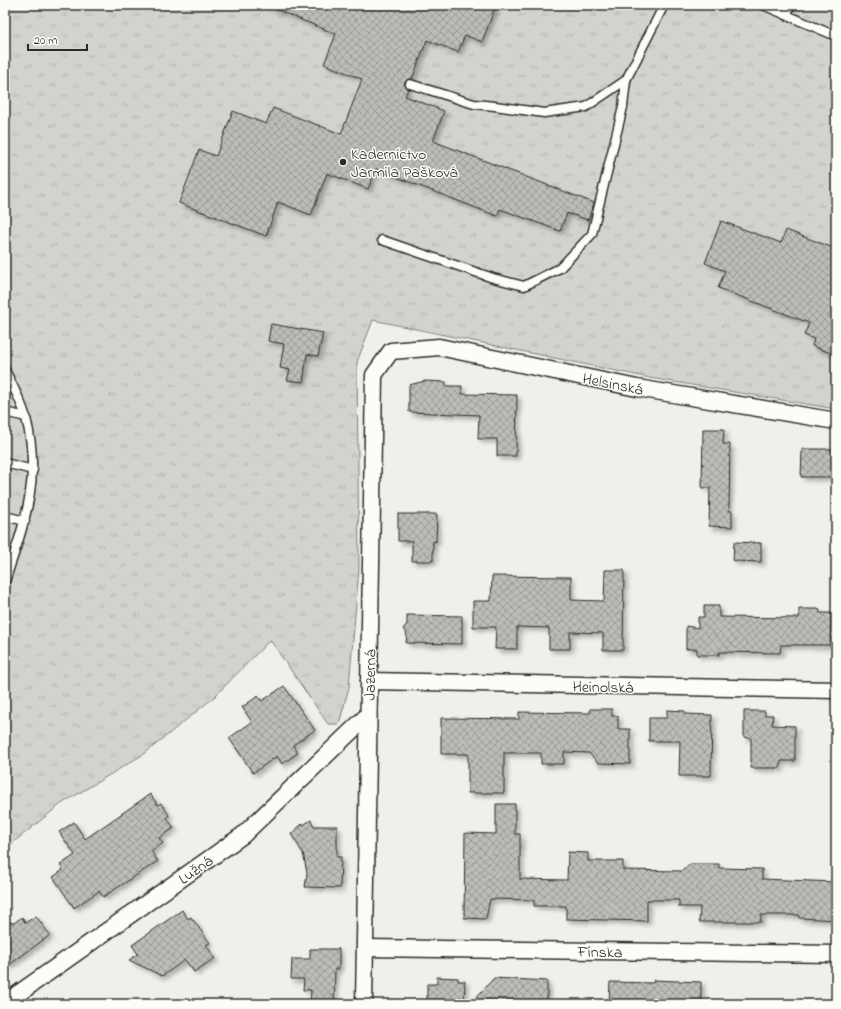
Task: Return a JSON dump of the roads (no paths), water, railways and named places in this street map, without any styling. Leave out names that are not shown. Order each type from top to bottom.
[{"type":"street","name":"Helsinská","points":[[391,351],[439,346],[637,388],[836,421]]},
{"type":"street","name":"Jazerná","points":[[364,1004],[374,375],[391,351]]},
{"type":"street","name":"Heinolská","points":[[369,681],[836,690]]},
{"type":"street","name":"Lužná","points":[[5,1003],[243,835],[368,715]]},
{"type":"street","name":"Fínska","points":[[365,948],[836,954]]},
{"type":"lane","points":[[382,240],[493,278],[524,286],[560,268],[592,234],[623,107],[626,80],[664,5]]},
{"type":"lane","points":[[763,5],[836,36]]},
{"type":"lane","points":[[786,15],[791,5]]},
{"type":"lane","points":[[410,84],[474,104],[544,113],[586,108],[626,80]]},
{"type":"lane","points":[[5,370],[26,417],[34,470],[26,521],[7,570],[5,581]]},
{"type":"lane","points":[[5,412],[26,417]]},
{"type":"lane","points":[[5,463],[34,470]]},
{"type":"lane","points":[[5,516],[26,521]]},
{"type":"place","name":"Kaderníctvo Jarmila Pašková","points":[[343,162]]}]
